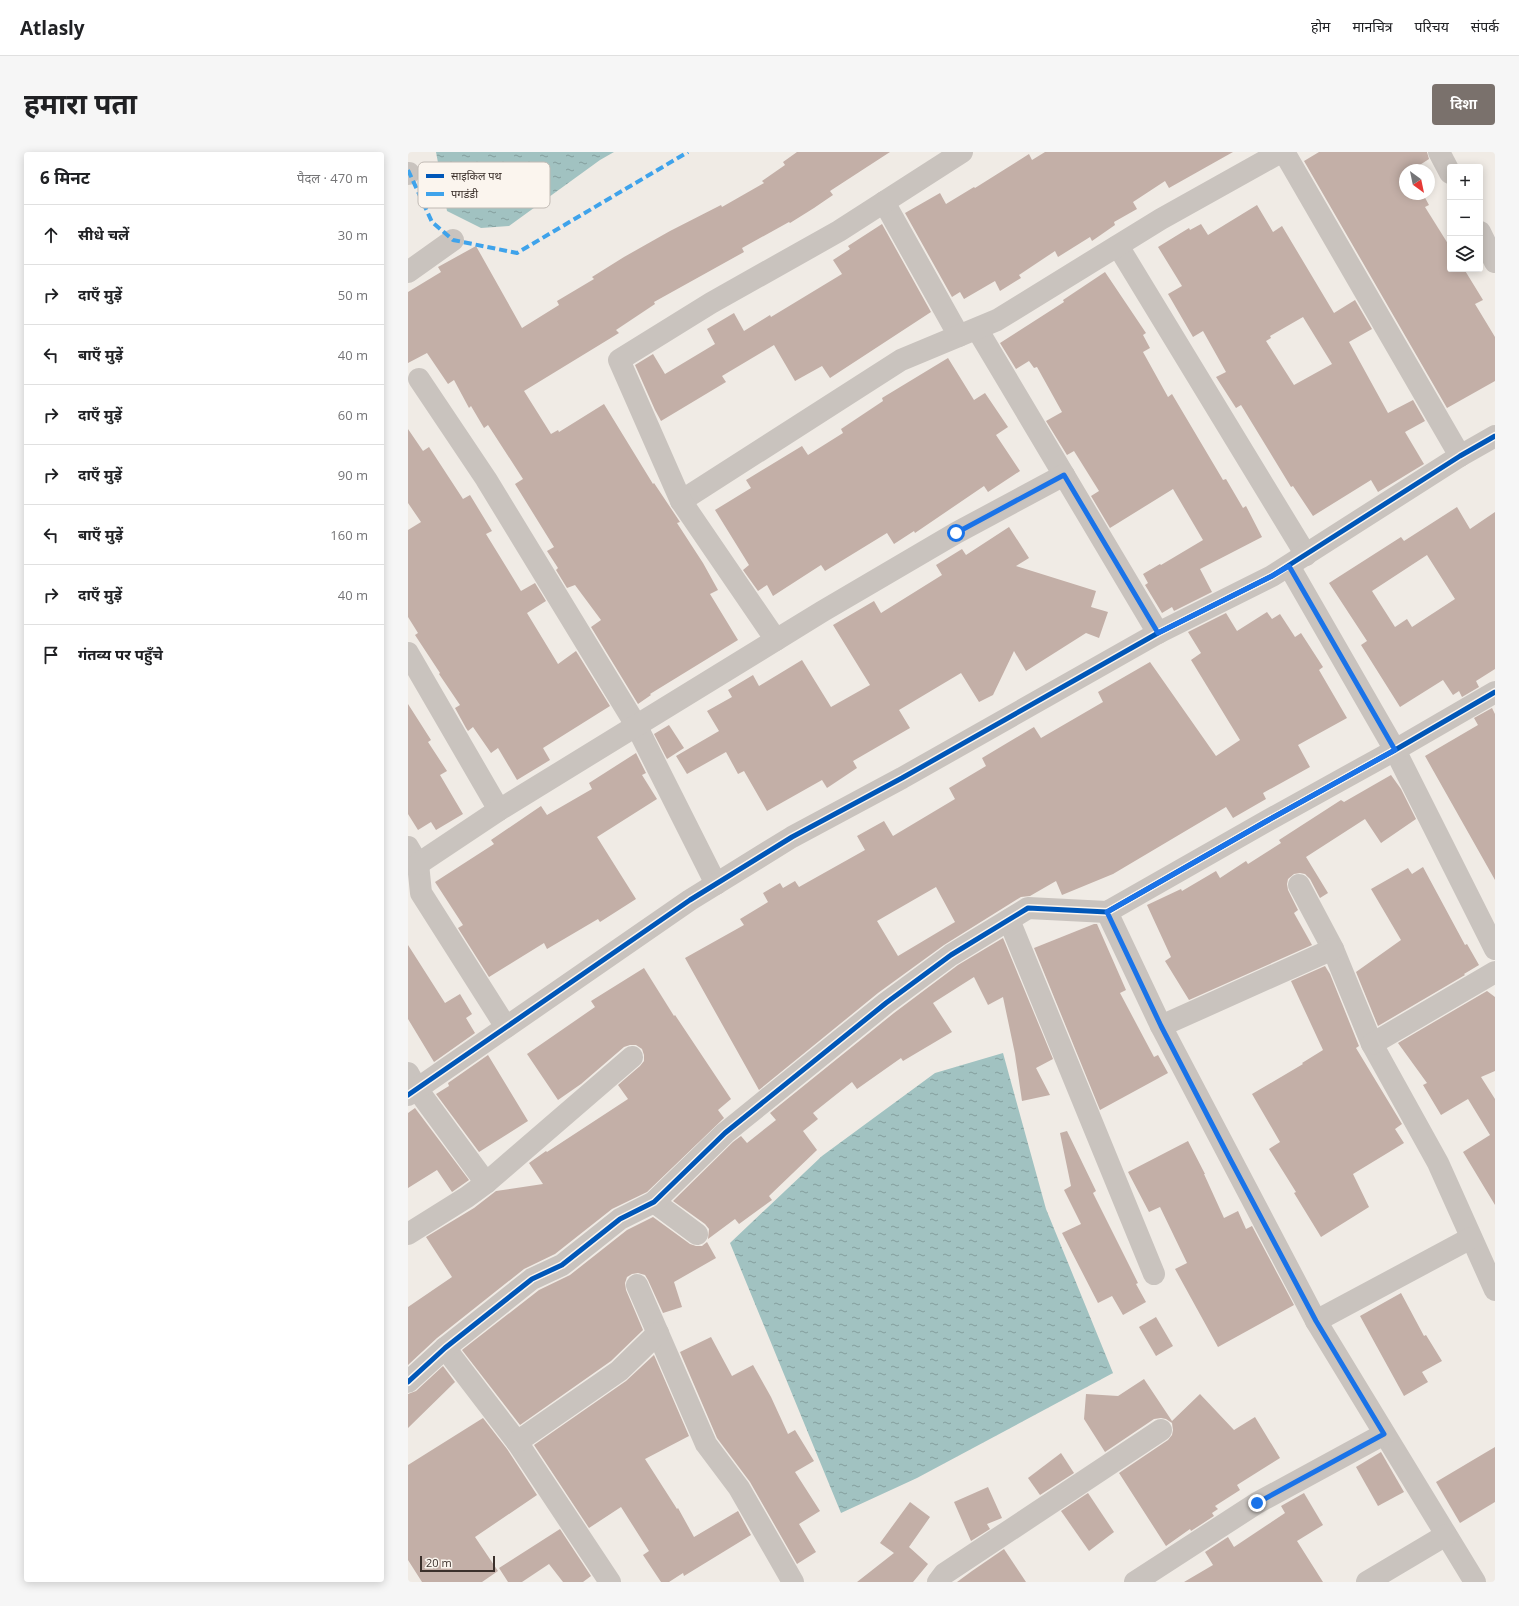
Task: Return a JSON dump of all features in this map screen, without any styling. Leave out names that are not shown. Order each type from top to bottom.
[{"type":"street","points":[[776,640],[681,501],[619,360],[711,303],[839,231],[962,152]]},
{"type":"street","points":[[681,501],[901,360],[997,320],[1161,219],[1283,152],[1460,456]]},
{"type":"street","points":[[1439,152],[1447,167]]},
{"type":"street","points":[[884,202],[968,332],[1064,475],[1158,633]]},
{"type":"street","points":[[1482,236],[1495,262]]},
{"type":"street","points":[[408,272],[453,240]]},
{"type":"street","points":[[1118,246],[1297,560],[1494,942]]},
{"type":"street","points":[[419,379],[486,479],[636,725],[716,884]]},
{"type":"street","points":[[486,1183],[411,1086],[506,1027],[684,904],[792,837],[902,778],[1158,633],[1272,576],[1460,456],[1495,436]]},
{"type":"street","points":[[506,1027],[421,893],[413,856],[499,810],[776,640],[956,533],[1064,475]]},
{"type":"street","points":[[408,653],[499,810]]},
{"type":"street","points":[[408,1382],[445,1348],[532,1279],[562,1265],[620,1219],[654,1202],[725,1133],[886,1003],[951,956],[1028,908],[1107,912],[1495,692]]},
{"type":"street","points":[[1299,885],[1333,949],[1372,1044],[1438,1163],[1495,1290]]},
{"type":"street","points":[[1107,912],[1161,1026],[1316,1321],[1475,1582]]},
{"type":"street","points":[[1009,920],[1154,1274]]},
{"type":"street","points":[[1161,1026],[1333,949]]},
{"type":"street","points":[[1372,1044],[1495,972]]},
{"type":"street","points":[[408,1234],[467,1197],[486,1183],[632,1057]]},
{"type":"street","points":[[654,1202],[696,1234]]},
{"type":"street","points":[[1316,1321],[1471,1238]]},
{"type":"street","points":[[637,1285],[706,1444],[738,1488],[792,1582]]},
{"type":"street","points":[[517,1442],[619,1371],[658,1333]]},
{"type":"street","points":[[445,1348],[517,1442],[610,1582]]},
{"type":"street","points":[[938,1582],[944,1574],[1161,1430]]},
{"type":"street","points":[[1135,1582],[1257,1503],[1384,1434]]},
{"type":"street","points":[[1367,1582],[1446,1535]]},
{"type":"water","points":[[436,152],[614,152],[600,160],[550,196],[550,162],[438,162]]},
{"type":"water","points":[[446,208],[534,208],[509,226],[481,228],[447,211]]},
{"type":"water","points":[[1003,1053],[1046,1209],[1113,1373],[917,1478],[841,1513],[730,1243],[822,1156],[935,1073]]},
{"type":"building","points":[[797,152],[890,152],[830,191],[833,195],[814,208],[790,223],[789,222],[742,248],[744,252],[654,302],[655,304],[616,330],[619,333],[524,391],[551,434],[558,430],[559,432],[604,404],[653,484],[654,483],[680,522],[677,523],[703,563],[718,590],[710,594],[738,640],[650,694],[651,695],[638,704],[591,627],[601,620],[575,585],[567,588],[556,570],[558,568],[547,551],[554,547],[515,484],[523,479],[488,425],[484,428],[471,406],[469,408],[454,380],[448,384],[427,353],[408,363],[408,292],[441,272],[438,267],[476,246],[522,328],[559,305],[557,301],[594,279],[592,277],[624,257],[670,231],[721,205],[722,207],[764,183],[762,181],[785,165],[783,162]]},
{"type":"building","points":[[1045,152],[1233,152],[1169,188],[1165,181],[1133,202],[1137,209],[1114,222],[1115,225],[1092,241],[1090,237],[1058,257],[1055,251],[1019,275],[1021,278],[1000,291],[995,281],[964,299],[960,292],[952,297],[905,213],[940,193],[946,204],[974,187],[975,188],[1029,154],[1032,160]]},
{"type":"building","points":[[1319,152],[1427,152],[1429,159],[1421,164],[1399,164],[1399,200],[1426,200],[1429,205],[1425,207],[1447,242],[1447,272],[1466,272],[1483,300],[1475,304],[1495,337],[1495,381],[1447,408],[1304,161]]},
{"type":"building","points":[[1257,205],[1273,232],[1282,226],[1334,313],[1355,300],[1372,329],[1349,342],[1388,413],[1413,400],[1425,421],[1405,432],[1424,464],[1378,492],[1371,480],[1313,516],[1293,486],[1291,487],[1241,405],[1236,408],[1216,377],[1226,372],[1203,331],[1193,337],[1168,294],[1182,286],[1158,247],[1189,228],[1190,230],[1201,224],[1208,235]],"holes":[[[1303,317],[1332,364],[1294,385],[1266,341],[1271,338],[1270,336]]]},
{"type":"building","points":[[882,224],[931,312],[830,378],[822,366],[795,381],[774,345],[722,376],[726,382],[661,421],[635,365],[653,354],[665,374],[715,344],[707,329],[734,313],[744,331],[770,315],[771,317],[842,274],[833,260],[850,249],[848,246]]},
{"type":"building","points":[[1105,272],[1146,333],[1143,335],[1150,348],[1143,352],[1168,397],[1172,394],[1223,480],[1226,479],[1243,508],[1246,506],[1262,537],[1200,569],[1212,592],[1174,611],[1172,607],[1162,613],[1145,585],[1148,583],[1143,574],[1203,540],[1173,489],[1110,528],[1091,496],[1099,491],[1074,451],[1067,455],[1046,421],[1062,412],[1037,367],[1034,368],[1029,361],[1016,369],[1000,343],[1064,302],[1063,300]]},
{"type":"building","points":[[948,358],[974,400],[985,393],[1008,427],[996,435],[1020,471],[988,492],[984,486],[915,533],[914,531],[894,544],[887,533],[825,571],[821,565],[773,596],[767,585],[758,591],[743,570],[749,565],[715,510],[751,488],[746,480],[802,446],[808,455],[843,433],[841,429],[883,401],[882,398]]},
{"type":"building","points":[[408,429],[423,451],[429,447],[463,499],[470,495],[492,531],[486,534],[521,591],[535,583],[546,601],[527,613],[558,664],[576,651],[610,706],[543,748],[550,760],[517,780],[498,748],[491,753],[473,727],[468,731],[455,708],[460,705],[415,635],[418,633],[408,617],[408,530],[421,522],[408,503]]},
{"type":"building","points":[[1457,507],[1470,529],[1495,512],[1495,669],[1476,681],[1479,687],[1462,697],[1459,691],[1453,695],[1443,680],[1400,707],[1361,645],[1367,641],[1329,583],[1401,537],[1404,541]],"holes":[[[1427,555],[1455,599],[1412,627],[1407,619],[1395,627],[1372,591]]]},
{"type":"building","points":[[1009,527],[1029,558],[1016,566],[1096,591],[1091,607],[1108,612],[1099,638],[1086,633],[1026,671],[1014,651],[993,695],[979,702],[961,673],[899,710],[910,728],[853,761],[857,768],[827,788],[822,780],[767,811],[744,771],[738,774],[726,752],[687,774],[676,756],[719,731],[707,711],[732,697],[728,690],[753,675],[759,686],[802,660],[831,707],[870,685],[833,625],[874,601],[881,613],[942,575],[936,565],[962,549],[966,555]]},
{"type":"building","points":[[1267,612],[1272,619],[1280,614],[1295,637],[1301,633],[1323,667],[1319,670],[1347,718],[1298,745],[1310,767],[1263,793],[1266,799],[1233,818],[1226,807],[1113,874],[1062,895],[1056,881],[1030,896],[1021,897],[944,945],[878,993],[759,1090],[685,958],[744,925],[740,919],[768,902],[763,893],[780,883],[783,888],[795,881],[799,887],[865,850],[857,836],[884,821],[893,836],[955,799],[949,788],[986,766],[982,758],[1034,727],[1041,738],[1103,702],[1098,692],[1150,662],[1216,756],[1240,740],[1191,660],[1201,653],[1188,632],[1226,613],[1237,631]],"holes":[[[936,887],[955,922],[898,956],[877,921]]]},
{"type":"building","points":[[408,704],[431,740],[428,742],[447,771],[440,775],[463,814],[436,830],[431,822],[418,830],[408,814]]},
{"type":"building","points":[[1492,708],[1495,714],[1495,880],[1425,756],[1478,725],[1474,718]]},
{"type":"building","points":[[669,725],[684,748],[667,759],[654,734]]},
{"type":"building","points":[[636,753],[646,773],[642,775],[657,799],[597,837],[636,899],[600,922],[598,919],[547,949],[544,943],[489,977],[458,928],[463,925],[435,882],[494,844],[491,840],[541,806],[547,815],[592,789],[589,783]]},
{"type":"building","points":[[1391,775],[1401,789],[1416,819],[1381,843],[1365,819],[1306,857],[1328,893],[1320,898],[1310,879],[1305,874],[1294,874],[1288,879],[1288,890],[1298,910],[1294,913],[1312,945],[1189,1000],[1165,961],[1171,957],[1147,905],[1181,889],[1182,891],[1216,871],[1220,878],[1246,861],[1248,864],[1281,843],[1279,840],[1341,800],[1344,802]]},
{"type":"building","points":[[1423,867],[1465,945],[1467,944],[1479,965],[1464,974],[1465,975],[1378,1026],[1356,972],[1401,940],[1371,889],[1408,868],[1412,874]]},
{"type":"building","points":[[1097,924],[1126,990],[1120,993],[1154,1057],[1158,1055],[1168,1073],[1100,1110],[1034,948]]},
{"type":"building","points":[[1003,938],[1053,1059],[1036,1068],[1050,1095],[1022,1101],[1015,1054],[1003,997],[988,1005],[974,977],[933,1003],[952,1032],[903,1061],[901,1058],[857,1089],[852,1082],[813,1113],[818,1119],[803,1131],[817,1150],[769,1196],[772,1200],[739,1224],[735,1219],[708,1239],[709,1229],[705,1224],[673,1201],[733,1142],[741,1136],[747,1143],[776,1120],[770,1113],[894,1013],[958,965]]},
{"type":"building","points":[[408,945],[445,1003],[460,994],[472,1014],[466,1018],[475,1033],[434,1062],[408,1019]]},
{"type":"building","points":[[1325,966],[1330,974],[1359,1046],[1356,1048],[1402,1124],[1395,1129],[1404,1143],[1353,1174],[1369,1207],[1321,1237],[1294,1193],[1296,1192],[1269,1149],[1280,1142],[1252,1094],[1303,1064],[1302,1063],[1323,1050],[1291,981]]},
{"type":"building","points":[[644,968],[674,1016],[675,1015],[731,1099],[718,1110],[724,1118],[647,1192],[612,1209],[555,1254],[524,1269],[437,1338],[408,1365],[408,1307],[452,1277],[426,1237],[474,1208],[496,1191],[543,1184],[529,1163],[628,1099],[618,1085],[644,1061],[642,1049],[636,1045],[624,1047],[581,1084],[558,1100],[527,1054],[595,1007],[591,1001]]},
{"type":"building","points":[[1487,991],[1495,997],[1495,1071],[1481,1077],[1495,1099],[1495,1205],[1463,1152],[1490,1135],[1468,1099],[1441,1115],[1423,1085],[1427,1083],[1398,1043]]},
{"type":"building","points":[[488,1055],[528,1121],[479,1152],[436,1094],[449,1086],[448,1083]]},
{"type":"building","points":[[415,1108],[469,1180],[452,1192],[437,1170],[408,1188],[408,1113]]},
{"type":"building","points":[[1067,1131],[1096,1191],[1093,1193],[1146,1302],[1123,1315],[1112,1296],[1098,1303],[1062,1233],[1081,1224],[1064,1190],[1071,1186],[1060,1133]]},
{"type":"building","points":[[1188,1141],[1205,1174],[1224,1218],[1238,1211],[1246,1229],[1252,1226],[1294,1305],[1218,1347],[1175,1269],[1187,1263],[1160,1207],[1149,1212],[1128,1172]]},
{"type":"building","points":[[653,1217],[690,1244],[702,1246],[707,1242],[716,1258],[674,1282],[682,1307],[663,1313],[645,1275],[638,1273],[627,1277],[625,1283],[626,1290],[643,1330],[611,1361],[520,1425],[462,1350],[539,1290],[570,1275],[627,1230]]},
{"type":"building","points":[[1401,1293],[1424,1336],[1426,1335],[1442,1361],[1422,1372],[1428,1382],[1404,1396],[1360,1316]]},
{"type":"building","points":[[1156,1317],[1173,1346],[1156,1356],[1139,1327]]},
{"type":"building","points":[[711,1337],[732,1376],[753,1365],[771,1397],[788,1434],[795,1430],[814,1461],[795,1472],[820,1511],[799,1524],[816,1552],[797,1564],[750,1482],[717,1438],[680,1352]]},
{"type":"building","points":[[654,1355],[689,1436],[645,1459],[677,1509],[678,1508],[694,1537],[738,1511],[751,1535],[684,1576],[683,1573],[669,1582],[661,1582],[643,1555],[649,1551],[621,1507],[589,1528],[534,1445],[626,1381]]},
{"type":"building","points":[[443,1366],[455,1382],[408,1428],[408,1394],[416,1391]]},
{"type":"building","points":[[1144,1379],[1172,1421],[1200,1394],[1234,1430],[1255,1417],[1280,1458],[1237,1485],[1240,1490],[1215,1506],[1218,1509],[1212,1513],[1214,1516],[1191,1531],[1190,1529],[1166,1546],[1119,1473],[1168,1440],[1172,1435],[1172,1423],[1166,1419],[1154,1419],[1105,1452],[1084,1419],[1086,1394],[1118,1396]]},
{"type":"building","points":[[483,1418],[507,1449],[537,1495],[475,1537],[498,1571],[482,1582],[422,1582],[408,1560],[408,1465]]},
{"type":"building","points":[[1495,1447],[1495,1502],[1460,1523],[1436,1482]]},
{"type":"building","points":[[1381,1452],[1404,1492],[1378,1506],[1356,1467]]},
{"type":"building","points":[[1061,1453],[1074,1473],[1040,1495],[1028,1478]]},
{"type":"building","points":[[988,1487],[1002,1518],[987,1524],[990,1529],[971,1541],[954,1502]]},
{"type":"building","points":[[1088,1493],[1114,1532],[1089,1551],[1061,1511]]},
{"type":"building","points":[[1304,1493],[1323,1525],[1297,1541],[1323,1582],[1184,1582],[1213,1565],[1205,1552],[1228,1537],[1234,1547],[1285,1513],[1281,1506]]},
{"type":"building","points":[[910,1502],[930,1517],[909,1547],[928,1564],[913,1582],[857,1582],[894,1553],[880,1543]]},
{"type":"building","points":[[560,1529],[591,1576],[583,1582],[563,1582],[549,1564],[522,1582],[508,1582],[499,1568]]},
{"type":"building","points":[[1004,1549],[1026,1582],[957,1582],[972,1571]]},
{"type":"marked path","points":[[426,208],[432,222],[453,240],[517,253],[688,152]]},
{"type":"marked path","points":[[408,170],[418,192]]},
{"type":"cycle path","points":[[408,1095],[690,900],[792,837],[902,778],[1158,633],[1272,576],[1460,456],[1495,436]]},
{"type":"cycle path","points":[[408,1382],[445,1348],[532,1279],[562,1265],[620,1219],[654,1202],[725,1133],[886,1003],[951,955],[1028,908],[1107,912],[1495,692]]},
{"type":"route","points":[[956,533],[1064,475],[1158,633],[1289,566],[1395,750],[1107,912],[1161,1026],[1230,1159],[1316,1321],[1384,1434],[1257,1503]]}]
